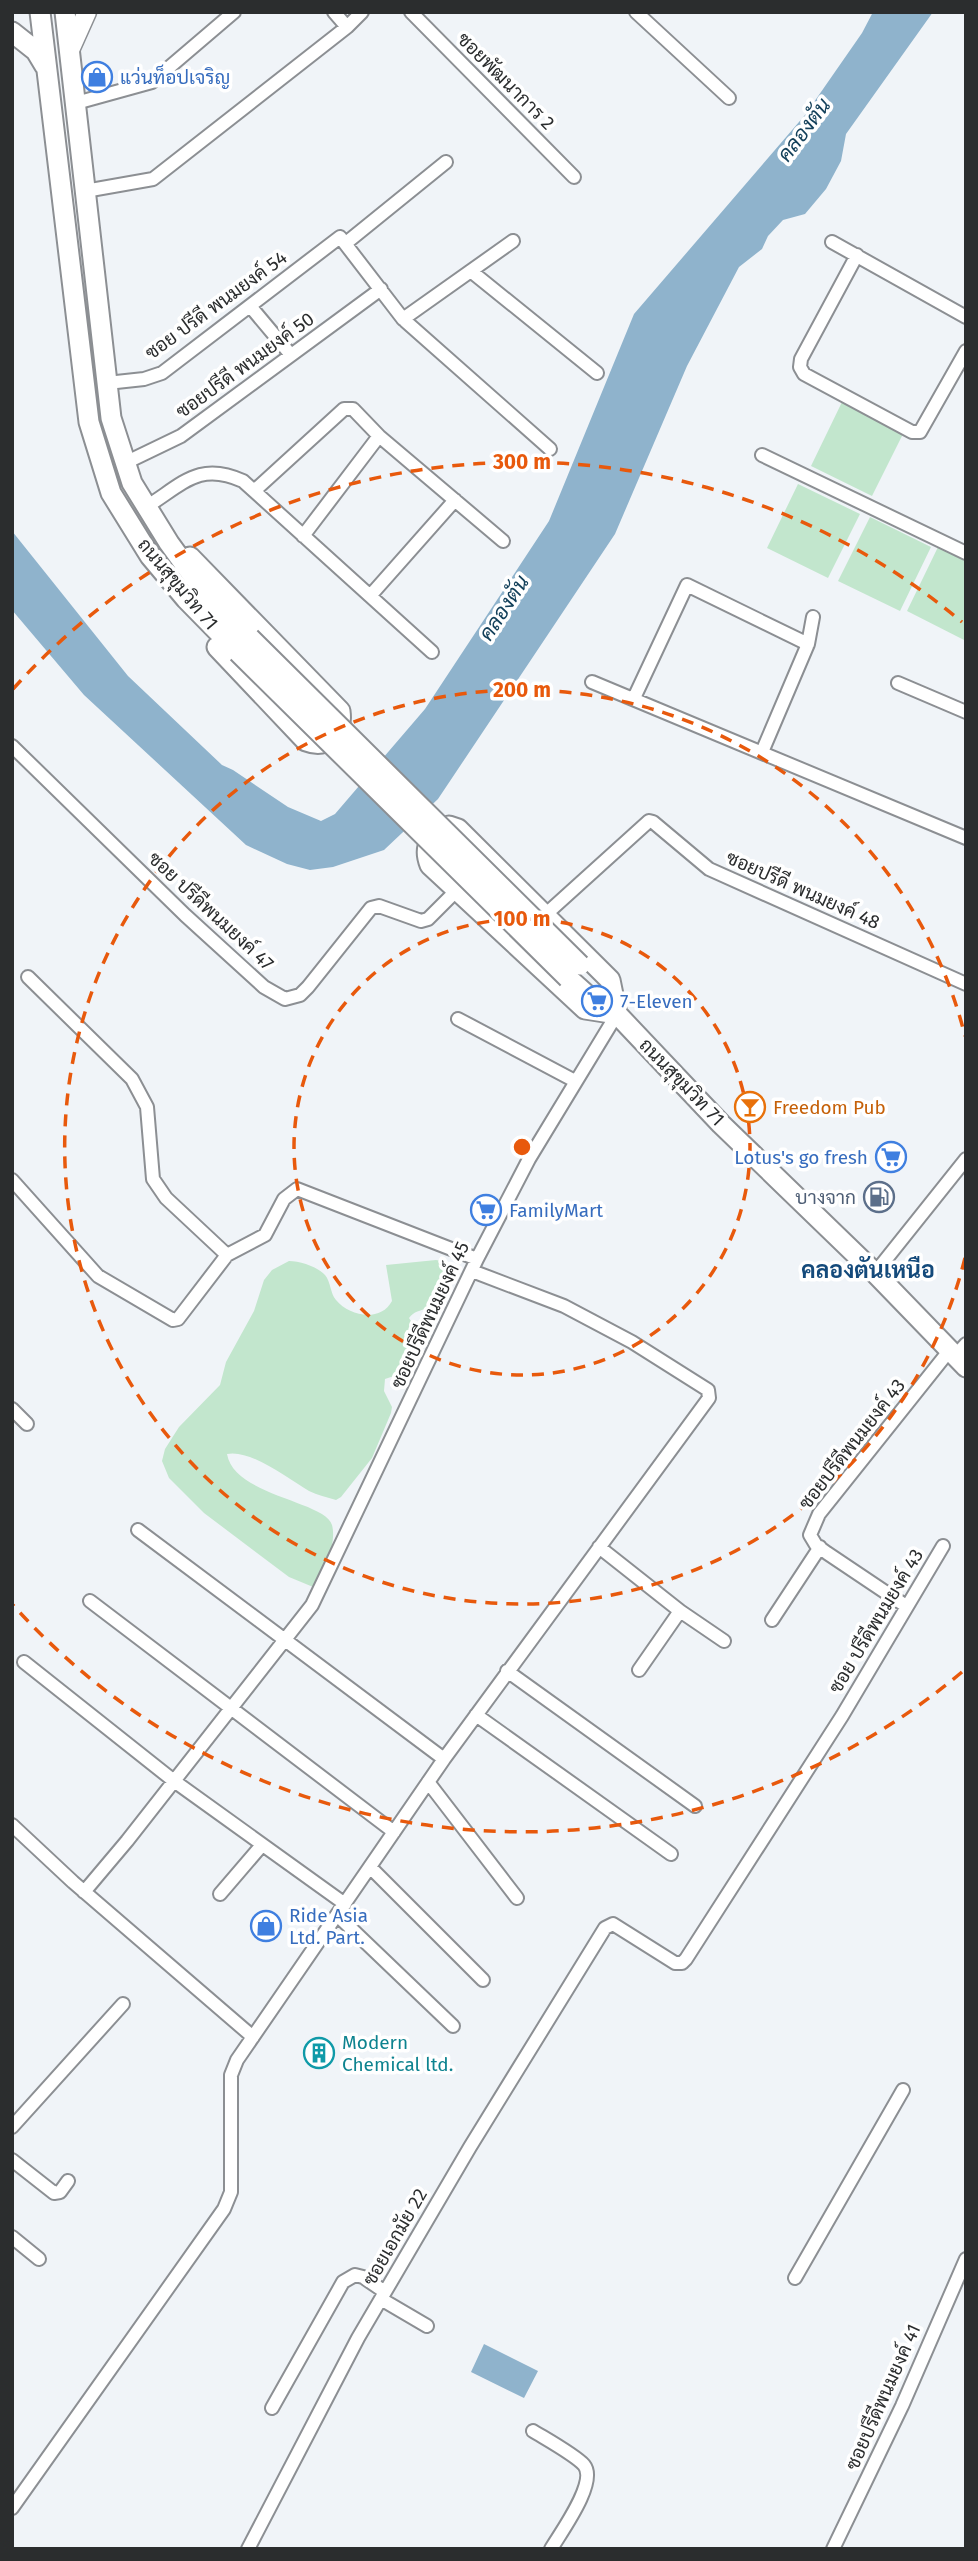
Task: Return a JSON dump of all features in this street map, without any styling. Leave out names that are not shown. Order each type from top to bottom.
[{"type":"main road","name":"ถนนสุขุมวิท 71","points":[[40,12],[89,422],[111,493],[150,556],[187,599],[244,645],[574,971],[587,995],[612,1009],[721,1124],[959,1354]]},
{"type":"main road","name":"ถนนสุขุมวิท 71","points":[[65,12],[111,418],[132,483],[146,507],[244,645]]},
{"type":"main road","points":[[69,50],[87,12]]},
{"type":"main road","points":[[12,32],[36,51],[47,70]]},
{"type":"main road","points":[[150,556],[153,572],[167,594],[222,653],[306,741],[317,746],[326,742],[342,723],[340,710],[191,557],[169,543]]},
{"type":"main road","points":[[449,826],[458,829],[610,980],[612,1009],[585,1009],[457,890],[430,866],[425,854],[429,843],[438,832],[449,826]]},
{"type":"street","points":[[76,103],[152,82],[234,12]]},
{"type":"street","points":[[334,12],[347,27]]},
{"type":"street","points":[[85,191],[153,179],[347,27],[362,12]]},
{"type":"street","name":"ซอยพัฒนาการ 2","points":[[411,12],[574,177]]},
{"type":"street","points":[[636,12],[729,98]]},
{"type":"street","name":"ซอย ปรีดี พนมยงค์ 54","points":[[107,383],[144,379],[162,373],[446,162]]},
{"type":"street","points":[[343,240],[403,319],[550,449]]},
{"type":"street","points":[[403,319],[513,241]]},
{"type":"street","points":[[832,242],[966,317]]},
{"type":"street","points":[[856,255],[801,359],[800,367],[804,374],[912,432],[920,432],[966,351]]},
{"type":"street","points":[[472,272],[597,373]]},
{"type":"street","name":"ซอยปรีดี พนมยงค์ 50","points":[[125,463],[181,436],[381,289]]},
{"type":"street","points":[[250,306],[291,355]]},
{"type":"street","points":[[254,492],[344,409],[353,409],[379,436],[503,541]]},
{"type":"street","points":[[303,536],[379,436]]},
{"type":"street","points":[[762,455],[966,553]]},
{"type":"street","points":[[146,507],[200,473],[228,474],[243,481],[432,652]]},
{"type":"street","points":[[370,596],[455,500]]},
{"type":"street","points":[[634,698],[687,585],[808,644]]},
{"type":"street","points":[[762,752],[808,644],[813,617]]},
{"type":"street","points":[[592,682],[966,838]]},
{"type":"street","points":[[898,682],[966,712]]},
{"type":"street","name":"ซอย ปรีดีพนมยงค์ 47","points":[[12,746],[185,915],[264,987],[285,999],[300,995],[308,987],[371,908],[379,906],[421,921],[428,919],[457,890]]},
{"type":"street","name":"ซอยปรีดี พนมยงค์ 48","points":[[544,915],[649,821],[709,869],[966,985]]},
{"type":"street","points":[[28,978],[132,1079],[148,1107],[153,1179],[166,1198],[227,1255]]},
{"type":"street","name":"ซอยปรีดีพนมยงค์ 45","points":[[85,1892],[312,1605],[475,1265],[529,1159],[575,1081],[612,1009]]},
{"type":"street","points":[[458,1019],[575,1081]]},
{"type":"street","points":[[875,1273],[966,1159]]},
{"type":"street","points":[[12,1180],[98,1276],[173,1320],[178,1318],[227,1255],[265,1235],[284,1199],[297,1189],[564,1306],[632,1342],[709,1391],[709,1398],[444,1759],[234,2066],[231,2075],[230,2192],[224,2209],[12,2508]]},
{"type":"street","name":"ซอยปรีดีพนมยงค์ 43","points":[[820,1547],[810,1535],[819,1514],[959,1354]]},
{"type":"street","points":[[12,1409],[27,1424]]},
{"type":"street","points":[[138,1530],[444,1759]]},
{"type":"street","name":"ซอย ปรีดีพนมยงค์ 43","points":[[589,1953],[605,1928],[613,1924],[675,1963],[682,1963],[686,1959],[842,1716],[943,1546]]},
{"type":"street","points":[[598,1547],[724,1642]]},
{"type":"street","points":[[772,1620],[820,1547],[906,1606]]},
{"type":"street","points":[[90,1601],[394,1832]]},
{"type":"street","points":[[639,1670],[680,1611]]},
{"type":"street","points":[[24,1662],[341,1909],[453,2026]]},
{"type":"street","points":[[507,1671],[695,1805]]},
{"type":"street","points":[[476,1715],[671,1854]]},
{"type":"street","points":[[428,1782],[517,1898]]},
{"type":"street","points":[[12,1825],[253,2037]]},
{"type":"street","points":[[220,1894],[262,1845]]},
{"type":"street","points":[[370,1867],[483,1980]]},
{"type":"street","name":"ซอยเอกมัย 22","points":[[248,2549],[358,2338],[589,1953]]},
{"type":"street","points":[[12,2127],[123,2004]]},
{"type":"street","points":[[794,2278],[903,2090]]},
{"type":"street","points":[[12,2160],[54,2193],[60,2192],[68,2181]]},
{"type":"street","points":[[12,2237],[39,2259]]},
{"type":"street","name":"ซอยปรีดีพนมยงค์ 41","points":[[832,2549],[902,2406],[966,2259]]},
{"type":"street","points":[[272,2407],[343,2282],[355,2275],[363,2277],[383,2295],[427,2326]]},
{"type":"street","points":[[533,2431],[585,2466],[588,2477],[584,2492],[551,2549]]},
{"type":"green space","points":[[842,402],[904,432],[872,496],[811,466]]},
{"type":"green space","points":[[798,484],[860,514],[828,578],[767,548]]},
{"type":"green space","points":[[870,517],[931,547],[900,611],[838,581]]},
{"type":"green space","points":[[938,547],[966,561],[966,641],[907,611]]},
{"type":"green space","points":[[436,1260],[453,1267],[449,1286],[444,1296],[434,1305],[409,1318],[419,1334],[417,1351],[403,1373],[385,1379],[384,1391],[392,1407],[391,1413],[372,1458],[341,1497],[336,1500],[315,1494],[258,1460],[227,1454],[233,1468],[245,1479],[261,1489],[314,1510],[326,1517],[332,1525],[331,1549],[318,1589],[289,1577],[204,1513],[169,1478],[162,1461],[165,1449],[179,1427],[220,1385],[226,1362],[254,1311],[264,1280],[272,1270],[289,1261],[313,1267],[325,1275],[334,1297],[342,1306],[365,1315],[381,1312],[392,1301],[386,1265]]},
{"type":"water","name":"คลองตัน","points":[[873,12],[933,12],[846,134],[841,161],[826,189],[805,214],[783,220],[768,236],[762,249],[739,267],[687,366],[615,534],[438,799],[384,850],[333,867],[310,870],[287,864],[246,845],[84,695],[12,610],[12,531],[128,676],[222,765],[288,807],[321,821],[335,814],[425,709],[549,521],[634,314],[805,115],[862,33]]},
{"type":"water","points":[[484,2344],[538,2371],[524,2398],[471,2372]]},
{"type":"place","name":"แว่นท็อปเจริญ","points":[[97,77]]},
{"type":"place","name":"7-Eleven","points":[[597,1001]]},
{"type":"place","name":"Freedom Pub","points":[[750,1107]]},
{"type":"place","name":"Lotus's go fresh","points":[[891,1157]]},
{"type":"place","name":"บางจาก","points":[[879,1197]]},
{"type":"place","name":"FamilyMart","points":[[486,1210]]},
{"type":"place","name":"Ride Asia Ltd. Part.","points":[[266,1926]]},
{"type":"place","name":"Modern Chemical ltd.","points":[[319,2053]]},
{"type":"district","name":"คลองตันเหนือ","points":[[868,1270]]}]
